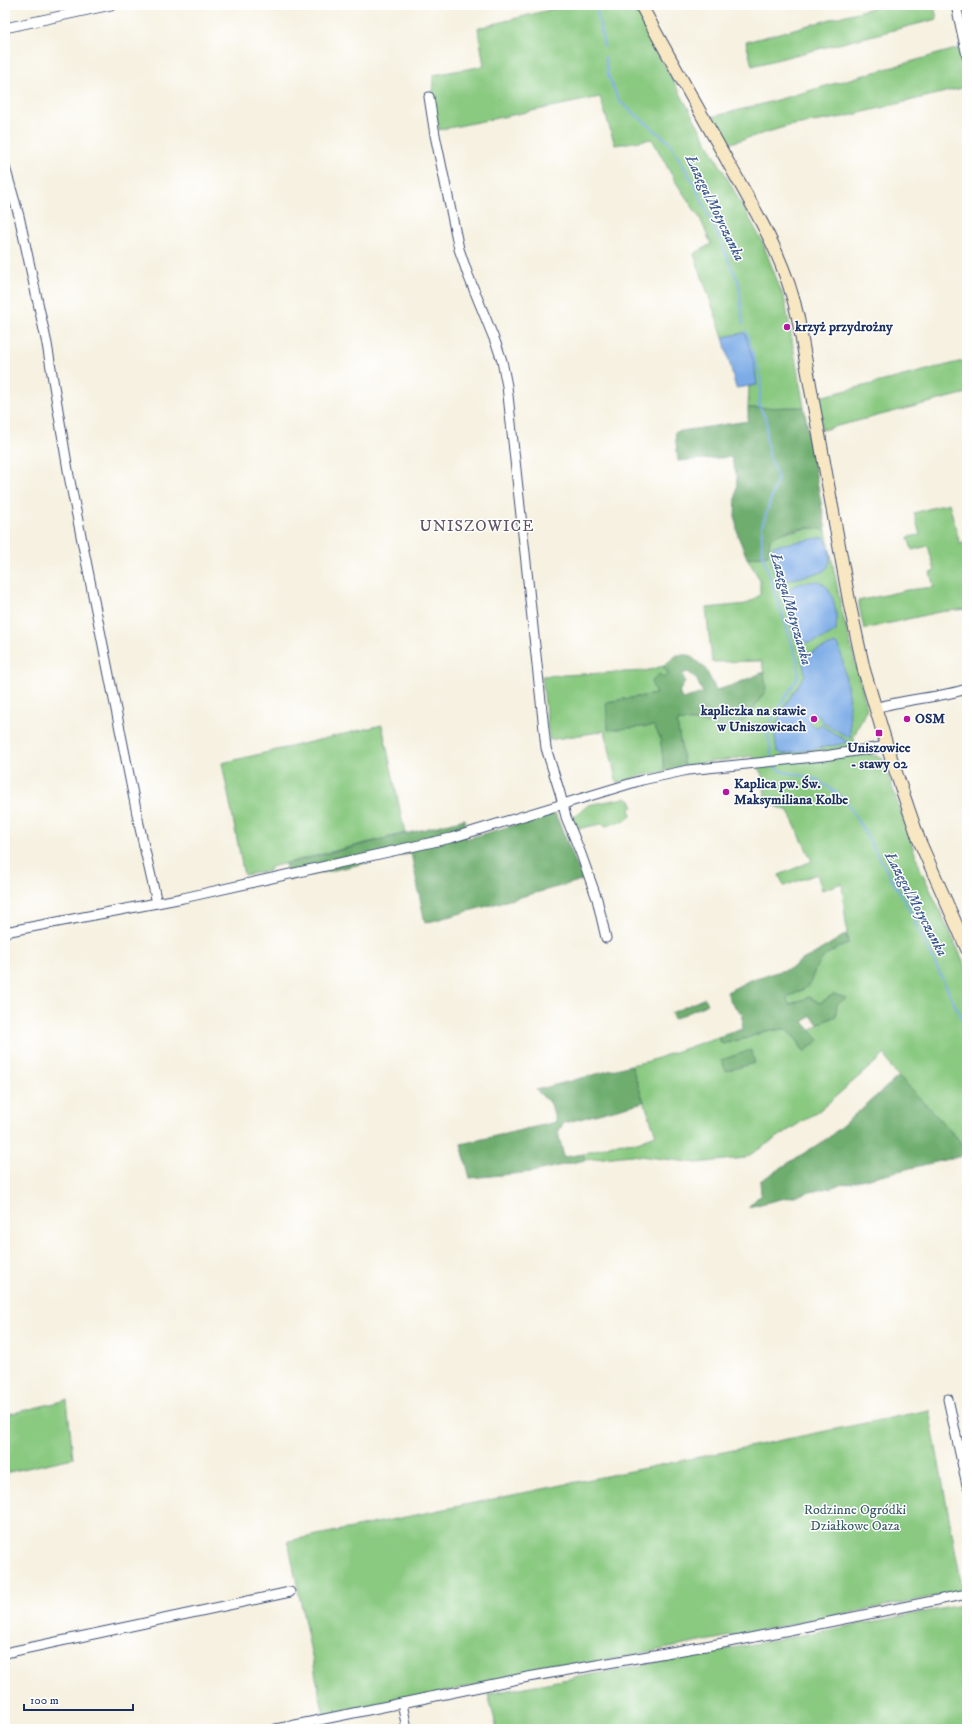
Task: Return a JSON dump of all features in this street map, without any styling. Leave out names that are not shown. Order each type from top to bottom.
[{"type":"street","points":[[5,28],[111,5]]},
{"type":"street","points":[[640,5],[760,218],[784,268],[798,318],[850,606],[875,708],[925,856],[967,949]]},
{"type":"street","points":[[956,5],[967,56]]},
{"type":"street","points":[[429,97],[459,249],[499,353],[507,386],[546,748],[566,817],[589,874],[597,899],[606,938]]},
{"type":"street","points":[[5,167],[19,216],[47,344],[71,484],[139,824],[157,903]]},
{"type":"street","points":[[875,708],[887,704],[943,696],[967,689]]},
{"type":"street","points":[[5,932],[157,903],[451,838],[642,780],[680,772],[728,765],[780,761],[847,753],[887,746]]},
{"type":"street","points":[[948,1399],[967,1485]]},
{"type":"street","points":[[5,1654],[290,1592]]},
{"type":"street","points":[[276,1729],[582,1666],[740,1640],[967,1594]]},
{"type":"street","points":[[402,1703],[407,1729]]},
{"type":"green space","points":[[568,5],[635,5],[660,57],[762,241],[785,301],[804,407],[748,408],[749,386],[757,385],[744,333],[723,337],[694,254],[711,244],[700,218],[675,181],[652,139],[615,145],[600,97],[439,130],[433,102],[433,75],[484,66],[478,28]]},
{"type":"green space","points":[[883,5],[934,5],[937,19],[752,66],[746,42]]},
{"type":"green space","points":[[959,48],[966,87],[844,117],[788,126],[724,145],[711,117],[759,105]]},
{"type":"green space","points":[[967,360],[967,393],[822,430],[816,398]]},
{"type":"green space","points":[[804,407],[826,531],[805,528],[782,533],[770,539],[768,555],[747,558],[738,536],[735,516],[737,477],[731,457],[678,461],[675,432],[748,421],[748,408]]},
{"type":"green space","points":[[949,503],[960,544],[967,542],[967,609],[939,612],[864,629],[858,601],[907,590],[934,587],[930,573],[935,571],[928,546],[912,550],[908,537],[920,535],[914,513]]},
{"type":"green space","points":[[819,527],[826,531],[843,615],[867,708],[854,736],[854,757],[867,754],[882,757],[920,868],[967,969],[967,1160],[959,1140],[891,1068],[885,1054],[820,1110],[745,1158],[697,1163],[631,1155],[585,1160],[583,1154],[613,1144],[637,1142],[656,1135],[631,1065],[649,1061],[718,1037],[722,1044],[747,1038],[765,1031],[785,1029],[797,1040],[804,1052],[819,1040],[810,1031],[818,1024],[836,1016],[834,994],[820,1003],[809,997],[788,1005],[787,998],[809,986],[815,970],[822,959],[832,951],[848,944],[842,883],[822,890],[817,874],[784,886],[779,875],[812,861],[788,811],[766,802],[762,775],[752,756],[684,766],[677,722],[698,721],[731,730],[766,690],[762,661],[712,662],[706,608],[746,604],[760,595],[760,580],[747,558],[768,555],[770,539],[780,533]]},
{"type":"green space","points":[[677,655],[689,655],[705,668],[716,690],[733,685],[764,672],[766,690],[747,718],[731,730],[698,721],[691,720],[677,722],[684,766],[665,772],[660,737],[654,726],[608,730],[606,702],[656,694],[651,682],[659,674],[664,678],[668,673],[663,666]],"holes":[[[688,672],[696,678],[703,693],[682,699],[679,692],[685,682],[682,674]]]},
{"type":"green space","points":[[663,666],[668,673],[656,694],[606,702],[635,727],[654,726],[660,737],[665,772],[643,775],[617,783],[605,731],[549,740],[542,676],[645,671]]},
{"type":"green space","points":[[382,725],[405,833],[271,867],[269,871],[244,875],[222,763]]},
{"type":"green space","points":[[625,798],[632,801],[633,807],[630,808],[631,816],[626,820],[607,826],[601,824],[572,830],[569,820],[588,805]]},
{"type":"green space","points":[[555,813],[583,880],[425,923],[411,853],[289,880],[285,864],[465,819],[466,839]]},
{"type":"green space","points":[[846,934],[848,944],[832,951],[822,959],[815,970],[809,986],[787,998],[789,1005],[809,997],[820,1003],[834,994],[846,998],[837,1004],[836,1016],[818,1024],[811,1016],[803,1022],[819,1040],[804,1052],[797,1040],[785,1029],[765,1031],[747,1038],[722,1044],[718,1037],[742,1029],[743,1015],[731,1003],[727,992],[752,979],[792,968],[800,961]]},
{"type":"green space","points":[[705,998],[708,1004],[674,1019],[671,1013]]},
{"type":"green space","points":[[751,1050],[755,1063],[726,1071],[721,1060]]},
{"type":"green space","points":[[631,1065],[644,1102],[564,1123],[558,1132],[564,1157],[583,1154],[585,1160],[532,1172],[470,1178],[461,1144],[556,1122],[551,1104],[536,1090]]},
{"type":"green space","points":[[899,1076],[959,1140],[965,1155],[748,1207],[761,1194],[760,1181],[828,1138]]},
{"type":"green space","points":[[67,1400],[73,1458],[5,1473],[5,1441],[9,1440],[5,1415]]},
{"type":"green space","name":"Rodzinne Ogródki Działkowe Oaza","points":[[929,1410],[963,1591],[324,1715],[288,1541]]},
{"type":"green space","points":[[967,1604],[967,1729],[497,1729],[488,1694]]},
{"type":"water","points":[[745,333],[755,367],[757,385],[736,388],[723,337]]},
{"type":"water","points":[[824,537],[830,551],[830,561],[826,569],[822,572],[779,582],[773,564],[773,546]]},
{"type":"water","points":[[818,581],[826,586],[832,595],[837,620],[836,631],[819,640],[799,643],[794,636],[784,596],[790,588],[794,586]]},
{"type":"water","points":[[835,644],[839,646],[846,681],[850,715],[850,738],[822,722],[819,715],[813,714],[809,720],[811,725],[817,727],[821,725],[848,742],[783,754],[777,751],[774,730],[782,710],[805,675],[802,656]]},
{"type":"waterway","name":"Łazęga/Motyczanka","points":[[596,5],[604,46]]},
{"type":"waterway","name":"Łazęga/Motyczanka","points":[[605,57],[608,75],[619,101],[669,142],[695,185],[739,283],[743,324]]},
{"type":"waterway","name":"Łazęga/Motyczanka","points":[[746,331],[755,362],[759,370],[761,382],[759,406],[767,421],[766,437],[769,455],[778,478],[762,526],[762,552],[798,663],[798,677],[767,727],[772,759]]},
{"type":"waterway","name":"Łazęga/Motyczanka","points":[[773,765],[783,772],[818,780],[845,799],[908,907],[967,1030]]},
{"type":"place","name":"krzyż przydrożny","points":[[787,327]]},
{"type":"place","name":"kapliczka na stawie w Uniszowicach","points":[[814,719]]},
{"type":"place","name":"OSM","points":[[907,719]]},
{"type":"place","name":"Uniszowice - stawy 02","points":[[879,733]]},
{"type":"place","name":"Kaplica pw. Św. Maksymiliana Kolbe","points":[[726,792]]},
{"type":"district","name":"UNISZOWICE","points":[[477,526]]}]
